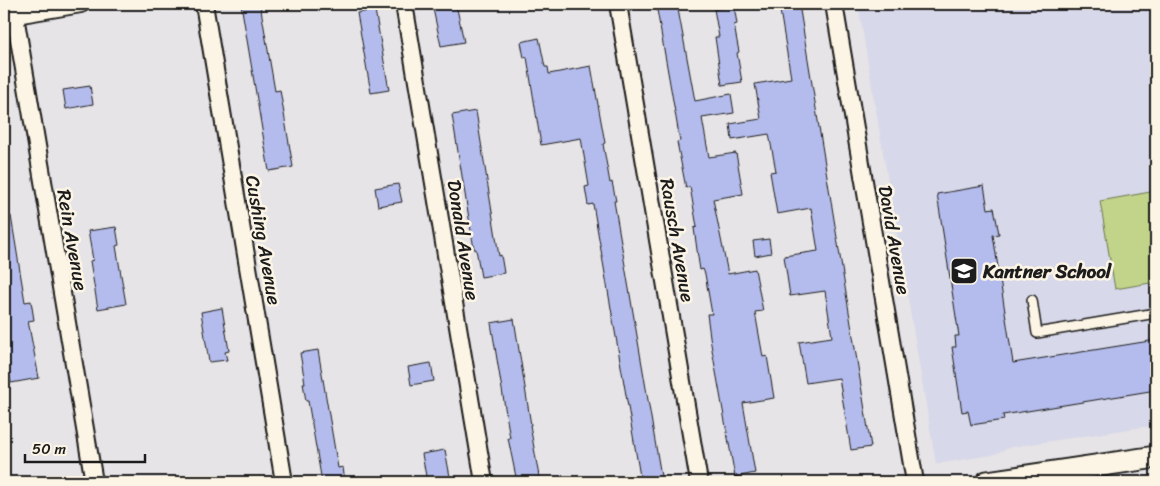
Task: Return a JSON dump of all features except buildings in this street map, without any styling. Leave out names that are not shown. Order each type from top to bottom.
[{"type":"street","points":[[10,12],[80,4]]},
{"type":"street","name":"Cushing Avenue","points":[[204,4],[284,482]]},
{"type":"street","name":"Donald Avenue","points":[[404,4],[484,482]]},
{"type":"street","name":"Rausch Avenue","points":[[618,4],[700,482]]},
{"type":"street","name":"David Avenue","points":[[834,4],[915,482]]},
{"type":"street","name":"Rein Avenue","points":[[10,12],[94,482]]},
{"type":"street","points":[[988,482],[1156,457]]},
{"type":"lane","points":[[1032,300],[1037,333],[1156,313]]},
{"type":"shaded area","points":[[858,4],[1156,4],[1156,425],[1012,447],[992,455],[936,464]]},
{"type":"green space","points":[[1156,191],[1156,282],[1115,289],[1100,201]]},
{"type":"place","name":"Kantner School","points":[[964,271]]}]
